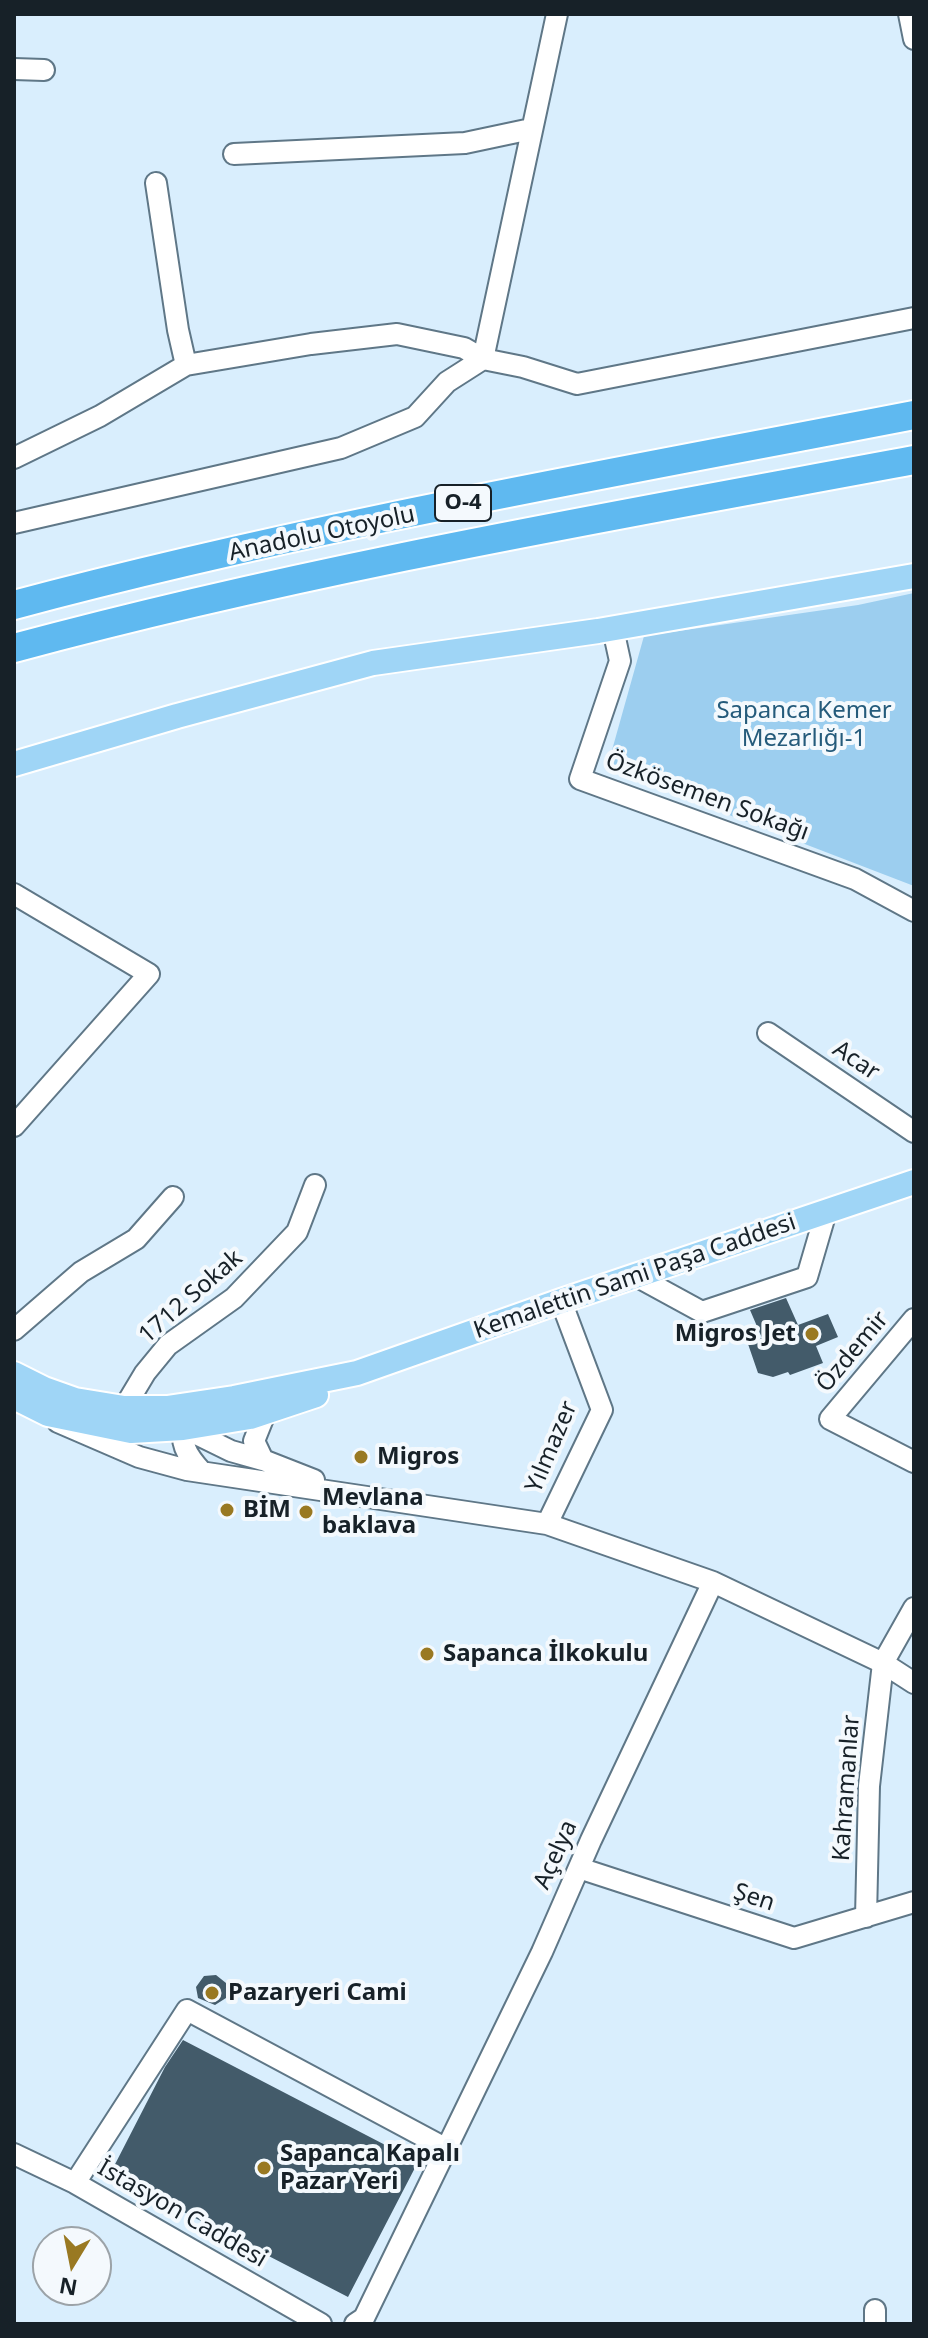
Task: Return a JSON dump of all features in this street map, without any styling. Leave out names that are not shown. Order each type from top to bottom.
[{"type":"highway","name":"Anadolu Otoyolu","points":[[14,605],[259,547],[498,496],[914,415]]},
{"type":"highway","name":"Anadolu Otoyolu","points":[[14,648],[269,587],[507,535],[914,460]]},
{"type":"main road","points":[[14,764],[373,663],[613,629],[914,576]]},
{"type":"main road","name":"Kemalettin Sami Paşa Caddesi","points":[[14,1374],[75,1400],[124,1408],[150,1408],[200,1403],[357,1373],[914,1182]]},
{"type":"main road","name":"Kemalettin Sami Paşa Caddesi","points":[[16,1402],[48,1414],[131,1431],[183,1428],[250,1417],[320,1393],[357,1373]]},
{"type":"street","points":[[14,523],[341,448],[415,417],[447,382],[483,359],[557,14]]},
{"type":"street","points":[[909,14],[914,39]]},
{"type":"street","points":[[14,69],[44,70]]},
{"type":"street","points":[[234,154],[465,143],[531,129]]},
{"type":"street","points":[[156,183],[186,365]]},
{"type":"street","points":[[14,458],[100,416],[186,365],[311,344],[397,334],[464,348],[483,359],[523,367],[577,384],[914,318]]},
{"type":"street","name":"Özkösemen Sokağı","points":[[613,629],[620,661],[580,779],[855,879],[914,911]]},
{"type":"street","points":[[14,894],[149,974],[14,1126]]},
{"type":"street","name":"Acar","points":[[768,1033],[914,1132]]},
{"type":"street","name":"1712 Sokak","points":[[124,1408],[145,1373],[168,1345],[234,1298],[297,1232],[315,1185]]},
{"type":"street","points":[[14,1330],[81,1272],[136,1239],[173,1197]]},
{"type":"street","points":[[636,1276],[702,1312],[807,1277],[826,1212]]},
{"type":"street","name":"Yılmazer","points":[[547,1524],[602,1410],[561,1301]]},
{"type":"street","name":"Özdemir","points":[[914,1319],[830,1419],[914,1462]]},
{"type":"street","points":[[200,1403],[183,1428],[185,1455],[202,1472]]},
{"type":"street","points":[[150,1408],[231,1451],[306,1478],[371,1496]]},
{"type":"street","points":[[263,1460],[254,1441],[266,1411]]},
{"type":"street","points":[[48,1414],[62,1425],[139,1457],[202,1472],[547,1524],[713,1582],[883,1663],[914,1683]]},
{"type":"street","name":"Açelya","points":[[355,2324],[364,2318],[542,1952],[713,1582]]},
{"type":"street","points":[[883,1663],[914,1608]]},
{"type":"street","name":"Kahramanlar","points":[[866,1917],[869,1786],[883,1663]]},
{"type":"street","name":"Şen","points":[[579,1868],[794,1938],[914,1902]]},
{"type":"street","points":[[75,2183],[187,2010],[445,2148]]},
{"type":"street","name":"İstasyon Caddesi","points":[[14,2154],[75,2183],[321,2324]]},
{"type":"green space","name":"Sapanca Kemer Mezarlığı-1","points":[[914,593],[914,886],[607,768],[644,636],[858,605]]},
{"type":"building","points":[[786,1298],[798,1325],[828,1314],[838,1337],[816,1346],[823,1363],[790,1375],[788,1372],[773,1377],[758,1373],[748,1344],[762,1338],[750,1310]]},
{"type":"building","name":"Pazaryeri Cami","points":[[216,1975],[226,1983],[226,1998],[215,2005],[198,1998],[196,1987],[204,1976]]},
{"type":"building","name":"Sapanca Kapalı Pazar Yeri","points":[[183,2040],[418,2162],[348,2297],[110,2174],[165,2067]]},
{"type":"place","name":"Migros Jet","points":[[812,1334]]},
{"type":"place","name":"Migros","points":[[361,1457]]},
{"type":"place","name":"BİM","points":[[227,1510]]},
{"type":"place","name":"Mevlana baklava","points":[[306,1512]]},
{"type":"place","name":"Sapanca İlkokulu","points":[[427,1654]]},
{"type":"place","name":"Pazaryeri Cami","points":[[212,1993]]},
{"type":"place","name":"Sapanca Kapalı Pazar Yeri","points":[[264,2168]]}]
